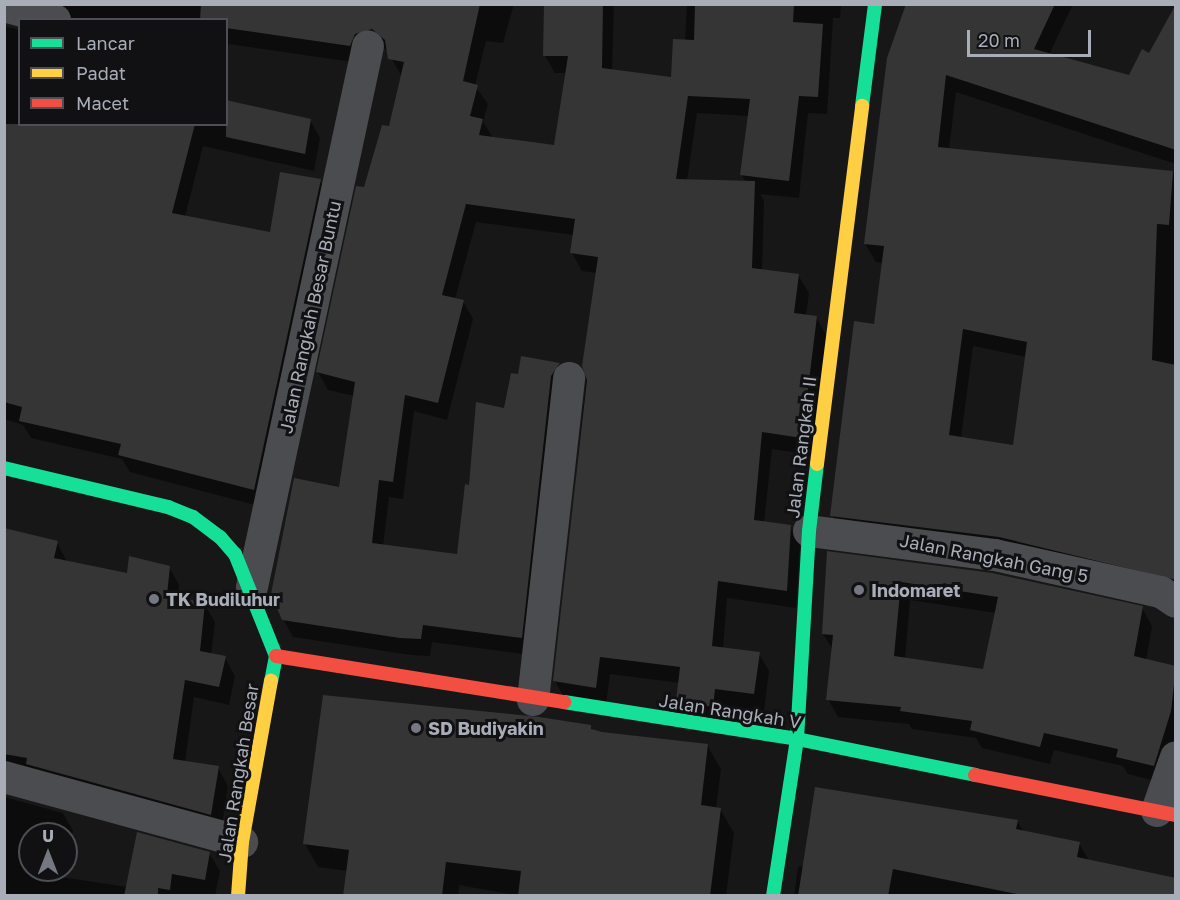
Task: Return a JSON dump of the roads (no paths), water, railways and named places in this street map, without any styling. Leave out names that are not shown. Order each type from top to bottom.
[{"type":"street","name":"Jalan Rangkah II","points":[[773,896],[796,739],[809,531],[875,4]]},
{"type":"street","points":[[4,6],[48,18]]},
{"type":"street","name":"Jalan Rangkah Besar Buntu","points":[[252,587],[368,46]]},
{"type":"street","points":[[533,700],[569,378]]},
{"type":"street","points":[[4,468],[168,507],[193,517],[220,537],[235,554],[252,587],[276,656]]},
{"type":"street","name":"Jalan Rangkah Gang 5","points":[[809,531],[995,555],[1161,592],[1176,602]]},
{"type":"street","name":"Jalan Rangkah V","points":[[276,656],[533,700],[796,739],[1166,813]]},
{"type":"street","name":"Jalan Rangkah Besar","points":[[238,896],[242,842],[276,656]]},
{"type":"street","points":[[1166,813],[1176,757]]},
{"type":"street","points":[[4,777],[242,842]]},
{"type":"place","name":"Indomaret","points":[[859,590]]},
{"type":"place","name":"TK Budiluhur","points":[[154,599]]},
{"type":"place","name":"SD Budiyakin","points":[[416,728]]}]
